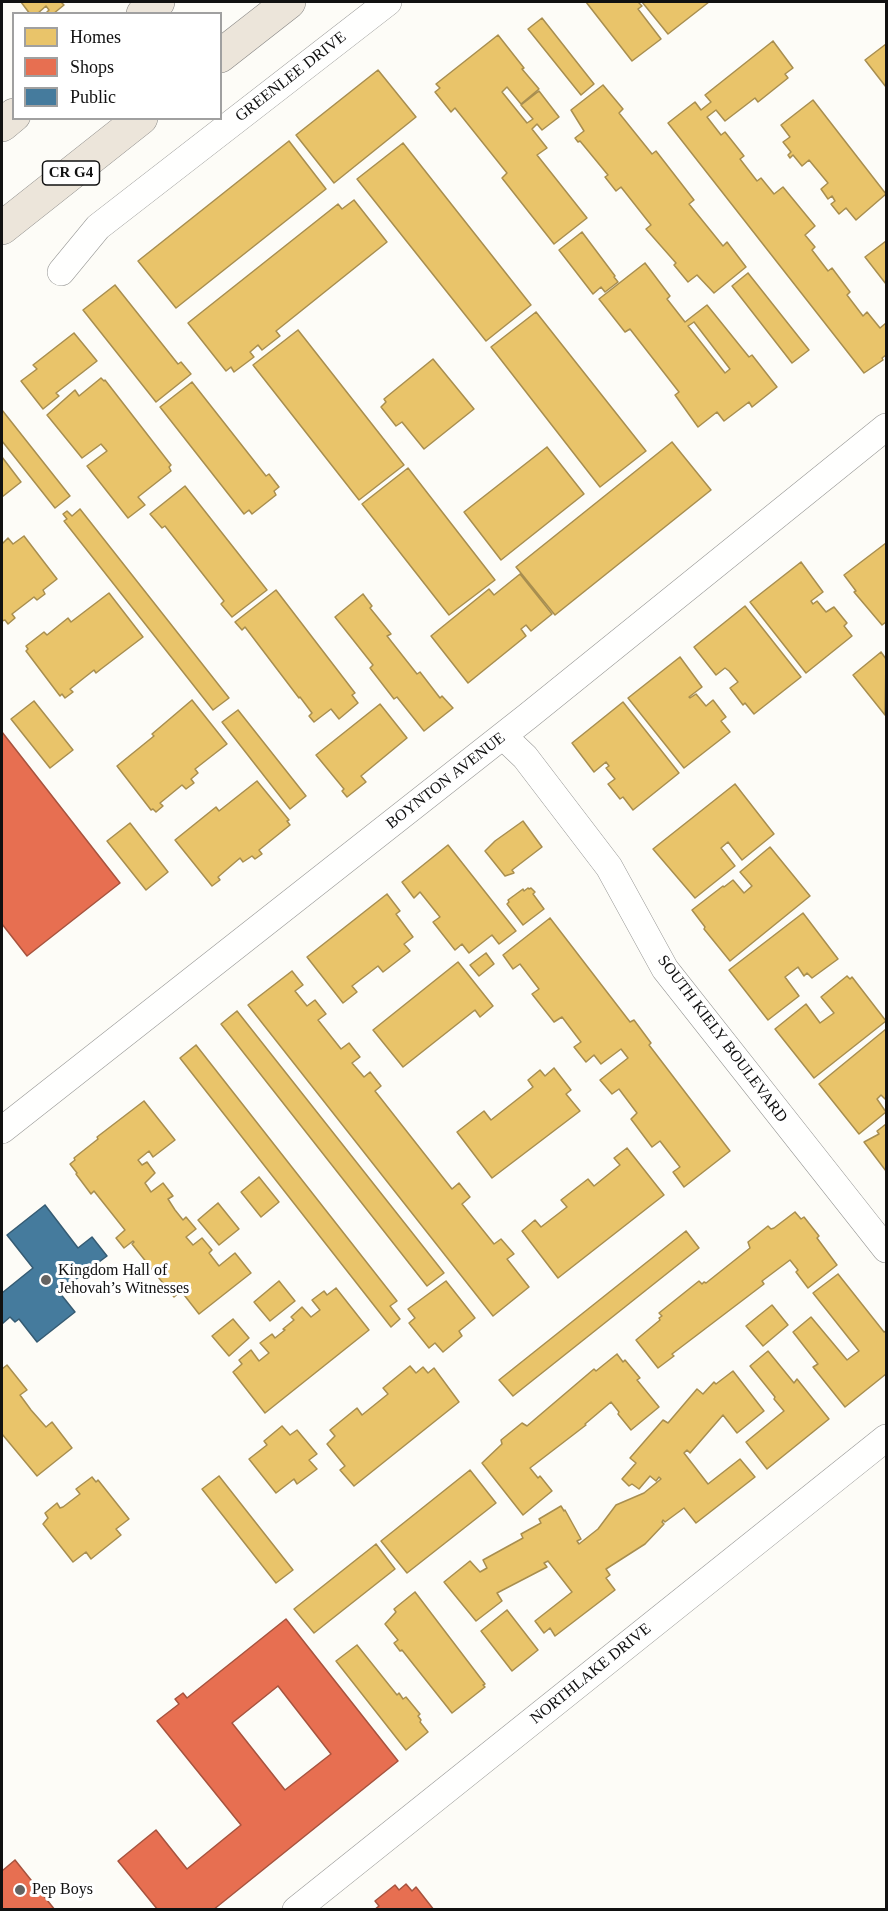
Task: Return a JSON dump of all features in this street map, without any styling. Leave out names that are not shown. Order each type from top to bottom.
[{"type":"highway","points":[[146,12],[158,2]]},
{"type":"highway","points":[[222,54],[289,2]]},
{"type":"highway","name":"CR G4","points":[[2,228],[138,120]]},
{"type":"street","name":"GREENLEE DRIVE","points":[[61,272],[98,227],[388,2]]},
{"type":"street","name":"BOYNTON AVENUE","points":[[2,1130],[503,736],[886,427]]},
{"type":"street","name":"SOUTH KIELY BOULEVARD","points":[[503,736],[525,758],[609,867],[665,969],[886,1249]]},
{"type":"street","name":"NORTHLAKE DRIVE","points":[[296,1910],[886,1438]]},
{"type":"building: Homes","points":[[21,2],[61,2],[64,5],[55,12],[47,12],[49,10],[46,6],[39,12],[28,12]]},
{"type":"building: Homes","points":[[586,2],[638,2],[642,6],[638,9],[661,39],[632,61]]},
{"type":"building: Homes","points":[[642,2],[709,2],[668,34]]},
{"type":"building: Homes","points":[[542,18],[594,84],[581,95],[528,29]]},
{"type":"building: Homes","points":[[498,35],[539,89],[521,104],[507,87],[502,92],[527,123],[533,119],[521,105],[539,91],[559,117],[542,130],[537,124],[532,129],[547,148],[537,155],[587,218],[554,244],[502,178],[507,173],[455,108],[451,112],[435,92],[440,88],[436,84]]},
{"type":"building: Homes","points":[[773,41],[793,68],[785,74],[788,78],[758,102],[755,98],[725,121],[716,110],[707,117],[721,135],[725,132],[744,156],[740,159],[757,181],[761,178],[774,194],[783,187],[815,226],[805,235],[815,247],[812,250],[828,271],[832,268],[850,292],[847,295],[863,316],[867,312],[880,328],[886,323],[886,355],[882,358],[883,360],[864,373],[668,123],[695,102],[701,110],[711,102],[705,95]]},
{"type":"building: Homes","points":[[886,44],[886,87],[865,60]]},
{"type":"building: Homes","points":[[378,70],[416,117],[334,183],[296,135]]},
{"type":"building: Homes","points":[[603,85],[623,109],[619,113],[652,154],[656,151],[694,200],[689,204],[723,246],[727,242],[746,267],[714,293],[697,275],[688,282],[674,265],[676,263],[646,229],[651,225],[621,187],[616,191],[605,177],[608,175],[575,138],[584,131],[571,110]]},
{"type":"building: Homes","points":[[813,100],[886,194],[856,220],[846,208],[839,214],[831,204],[835,201],[832,196],[828,199],[821,189],[828,183],[809,160],[802,166],[793,155],[790,158],[788,155],[791,152],[783,142],[790,137],[781,125]]},
{"type":"building: Homes","points":[[289,141],[326,189],[176,308],[138,261]]},
{"type":"building: Homes","points":[[403,143],[531,305],[486,341],[357,179]]},
{"type":"building: Homes","points":[[354,200],[387,242],[276,331],[280,336],[262,350],[258,345],[250,352],[254,357],[234,372],[231,367],[226,371],[188,323],[338,204],[342,209]]},
{"type":"building: Homes","points":[[582,232],[618,282],[605,292],[601,287],[593,294],[559,250]]},
{"type":"building: Homes","points":[[886,241],[886,284],[865,257]]},
{"type":"building: Homes","points":[[645,263],[670,296],[667,299],[685,322],[707,305],[749,357],[752,355],[777,387],[752,407],[749,402],[724,421],[717,412],[698,427],[675,395],[679,392],[630,329],[625,332],[599,299]],"holes":[[[694,322],[730,369],[725,373],[688,326]]]},
{"type":"building: Homes","points":[[748,273],[809,350],[792,363],[732,286]]},
{"type":"building: Homes","points":[[115,285],[178,364],[181,362],[191,374],[156,402],[83,310]]},
{"type":"building: Homes","points":[[536,312],[646,451],[600,487],[491,347]]},
{"type":"building: Homes","points":[[298,330],[404,465],[359,500],[253,365]]},
{"type":"building: Homes","points":[[74,333],[97,361],[56,393],[59,396],[43,409],[21,381],[37,369],[33,365]]},
{"type":"building: Homes","points":[[433,359],[474,409],[424,449],[402,422],[396,426],[381,407],[386,402],[384,399]]},
{"type":"building: Homes","points":[[101,378],[105,380],[171,465],[169,467],[171,471],[138,497],[145,505],[128,518],[87,466],[107,451],[101,444],[82,458],[47,415],[75,390],[79,396]]},
{"type":"building: Homes","points":[[192,382],[266,476],[269,474],[279,487],[274,491],[276,495],[252,514],[249,510],[244,514],[160,407]]},
{"type":"building: Homes","points":[[2,410],[70,496],[55,508],[2,441]]},
{"type":"building: Homes","points":[[672,442],[711,490],[555,615],[516,567]]},
{"type":"building: Homes","points":[[547,447],[584,494],[501,560],[464,512]]},
{"type":"building: Homes","points":[[2,457],[21,482],[2,497]]},
{"type":"building: Homes","points":[[408,468],[495,580],[449,615],[362,504]]},
{"type":"building: Homes","points":[[185,486],[267,590],[232,617],[221,604],[224,601],[165,526],[162,528],[150,514]]},
{"type":"building: Homes","points":[[80,509],[229,698],[213,710],[64,521],[67,519],[63,514],[67,511],[72,516]]},
{"type":"building: Homes","points":[[24,536],[57,579],[43,590],[45,594],[37,600],[34,597],[12,614],[15,618],[8,624],[5,620],[2,621],[2,544],[8,538],[13,544]]},
{"type":"building: Homes","points":[[886,543],[886,622],[882,625],[854,592],[856,591],[844,575]]},
{"type":"building: Homes","points":[[801,562],[823,592],[811,601],[813,604],[817,601],[826,612],[834,607],[847,623],[844,626],[852,636],[806,673],[750,602]]},
{"type":"building: Homes","points":[[520,574],[552,614],[531,631],[526,625],[521,629],[526,636],[468,683],[431,636],[489,589],[494,595]]},
{"type":"building: Homes","points":[[276,590],[355,693],[352,695],[358,703],[339,719],[331,709],[314,722],[309,716],[312,713],[245,627],[242,630],[235,622]]},
{"type":"building: Homes","points":[[109,593],[143,637],[96,673],[94,670],[70,689],[73,692],[65,698],[62,694],[60,696],[26,651],[28,649],[26,646],[44,632],[47,635],[68,618],[71,622]]},
{"type":"building: Homes","points":[[363,594],[372,606],[370,608],[391,634],[387,636],[417,674],[420,672],[440,698],[442,696],[453,708],[424,731],[397,697],[394,699],[370,668],[373,665],[335,617]]},
{"type":"building: Homes","points":[[745,606],[801,677],[754,714],[745,703],[743,705],[730,688],[738,682],[729,671],[725,668],[716,675],[694,647]]},
{"type":"building: Homes","points":[[881,652],[886,659],[885,715],[853,675]]},
{"type":"building: Homes","points":[[680,657],[702,687],[689,697],[696,694],[706,706],[713,700],[726,717],[721,721],[730,732],[684,768],[628,698]]},
{"type":"building: Homes","points":[[192,700],[227,744],[195,769],[198,773],[191,779],[194,783],[186,789],[182,785],[160,803],[163,806],[156,812],[151,810],[117,766],[154,736],[152,734]]},
{"type":"building: Homes","points":[[34,701],[73,750],[50,768],[11,719]]},
{"type":"building: Homes","points":[[623,702],[679,773],[633,810],[623,797],[620,799],[608,784],[615,779],[606,768],[609,766],[606,762],[594,772],[572,743]]},
{"type":"building: Homes","points":[[380,704],[407,738],[361,776],[366,782],[347,797],[342,791],[344,789],[316,755]]},
{"type":"building: Homes","points":[[238,710],[306,796],[290,809],[222,722]]},
{"type":"building: Homes","points":[[257,781],[289,820],[287,821],[290,825],[259,850],[262,854],[255,859],[252,856],[243,862],[240,858],[218,877],[220,880],[212,886],[175,840],[216,807],[219,811]]},
{"type":"building: Homes","points":[[735,784],[774,834],[742,860],[728,842],[721,848],[735,866],[695,898],[653,849]]},
{"type":"building: Homes","points":[[523,821],[542,847],[512,870],[514,873],[505,876],[485,851]]},
{"type":"building: Homes","points":[[130,823],[168,872],[146,890],[107,841]]},
{"type":"building: Homes","points":[[448,845],[516,931],[499,944],[492,935],[469,953],[462,944],[455,950],[433,922],[440,917],[420,892],[414,898],[402,882]]},
{"type":"building: Homes","points":[[770,847],[810,896],[730,961],[692,910],[733,880],[744,893],[752,886],[740,872]]},
{"type":"building: Homes","points":[[528,888],[535,892],[533,894],[544,909],[523,925],[507,904],[508,900]]},
{"type":"building: Homes","points":[[387,894],[400,911],[396,914],[413,937],[404,944],[410,951],[383,972],[378,966],[352,986],[357,992],[343,1003],[307,957]]},
{"type":"building: Homes","points":[[803,913],[838,959],[812,978],[807,973],[804,976],[798,967],[785,977],[799,996],[768,1020],[729,970]]},
{"type":"building: Homes","points":[[550,918],[630,1022],[634,1020],[651,1043],[649,1045],[730,1151],[684,1187],[673,1172],[680,1167],[660,1141],[652,1147],[631,1119],[637,1113],[619,1089],[612,1094],[600,1080],[628,1058],[621,1049],[601,1064],[594,1055],[586,1062],[574,1047],[581,1042],[562,1017],[554,1022],[532,994],[539,989],[520,964],[513,969],[503,955]]},
{"type":"building: Homes","points":[[486,953],[494,964],[479,976],[470,965]]},
{"type":"building: Homes","points":[[458,962],[493,1006],[480,1017],[475,1010],[403,1067],[373,1030]]},
{"type":"building: Homes","points":[[292,971],[303,985],[295,991],[307,1006],[315,1000],[326,1014],[318,1020],[341,1049],[349,1043],[360,1057],[352,1063],[364,1077],[370,1072],[381,1086],[375,1091],[452,1189],[459,1183],[470,1197],[462,1204],[494,1244],[501,1239],[514,1254],[507,1259],[529,1287],[493,1316],[248,1005]]},
{"type":"building: Homes","points":[[847,976],[850,979],[852,977],[886,1021],[814,1078],[775,1029],[806,1004],[820,1023],[834,1013],[821,997]]},
{"type":"building: Homes","points":[[237,1011],[444,1273],[427,1286],[221,1024]]},
{"type":"building: Homes","points":[[886,1029],[886,1097],[885,1099],[881,1095],[877,1099],[886,1112],[859,1134],[819,1084]]},
{"type":"building: Homes","points":[[196,1045],[397,1301],[390,1306],[400,1319],[391,1327],[180,1058]]},
{"type":"building: Homes","points":[[554,1068],[571,1090],[566,1094],[580,1111],[492,1178],[457,1132],[484,1111],[491,1120],[533,1087],[528,1080],[540,1070],[545,1076]]},
{"type":"building: Homes","points":[[144,1101],[175,1140],[153,1157],[149,1151],[138,1160],[142,1165],[147,1162],[155,1173],[145,1183],[151,1192],[163,1183],[173,1196],[168,1199],[175,1210],[183,1220],[186,1217],[196,1229],[186,1237],[193,1245],[202,1238],[212,1250],[209,1253],[219,1266],[235,1253],[251,1273],[199,1314],[181,1291],[174,1297],[132,1244],[133,1241],[124,1248],[116,1238],[125,1230],[94,1191],[91,1194],[70,1164],[75,1160],[74,1158],[98,1139],[97,1137]]},
{"type":"building: Homes","points":[[886,1124],[886,1171],[864,1142],[879,1134],[877,1131]]},
{"type":"building: Homes","points":[[627,1148],[664,1195],[558,1278],[522,1231],[535,1220],[541,1227],[567,1207],[561,1200],[588,1179],[594,1186],[620,1165],[614,1158]]},
{"type":"building: Homes","points":[[259,1177],[279,1202],[261,1217],[241,1192]]},
{"type":"building: Homes","points":[[218,1203],[239,1229],[219,1245],[198,1220]]},
{"type":"building: Homes","points":[[795,1212],[801,1219],[804,1217],[837,1265],[808,1288],[790,1260],[762,1281],[764,1284],[672,1354],[674,1356],[658,1368],[636,1340],[660,1320],[662,1316],[659,1313],[699,1281],[702,1284],[706,1283],[750,1248],[748,1242],[768,1226],[771,1229],[774,1228]]},
{"type":"building: Homes","points":[[686,1231],[699,1248],[513,1396],[499,1380]]},
{"type":"building: Homes","points":[[838,1274],[884,1332],[886,1331],[886,1374],[845,1407],[813,1367],[818,1364],[793,1332],[811,1317],[847,1360],[859,1351],[813,1293]]},
{"type":"building: Homes","points":[[279,1281],[295,1301],[270,1321],[254,1302]]},
{"type":"building: Homes","points":[[446,1281],[475,1318],[459,1331],[462,1336],[443,1352],[435,1343],[429,1348],[409,1323],[415,1318],[408,1309]]},
{"type":"building: Homes","points":[[336,1288],[369,1330],[265,1413],[233,1372],[242,1364],[239,1360],[251,1350],[259,1361],[269,1353],[260,1343],[272,1334],[275,1338],[285,1330],[283,1329],[294,1320],[291,1317],[302,1307],[311,1317],[320,1310],[312,1300],[324,1291],[327,1295]]},
{"type":"building: Homes","points":[[772,1305],[788,1325],[763,1346],[746,1326]]},
{"type":"building: Homes","points":[[233,1319],[249,1338],[229,1356],[212,1336]]},
{"type":"building: Homes","points":[[768,1351],[794,1383],[797,1379],[829,1419],[767,1469],[746,1442],[784,1411],[750,1366]]},
{"type":"building: Homes","points":[[617,1354],[640,1378],[637,1380],[659,1407],[631,1430],[611,1402],[586,1425],[530,1468],[552,1491],[523,1515],[482,1463],[502,1444],[501,1440],[522,1423],[527,1426],[594,1369],[596,1371]]},
{"type":"building: Homes","points":[[7,1365],[27,1390],[20,1395],[31,1410],[46,1427],[52,1422],[72,1448],[37,1476],[2,1434],[2,1369]]},
{"type":"building: Homes","points":[[410,1366],[416,1373],[423,1367],[428,1373],[434,1368],[459,1402],[354,1486],[340,1470],[345,1466],[327,1444],[335,1436],[330,1430],[357,1408],[362,1415],[388,1394],[383,1388]]},
{"type":"building: Homes","points":[[733,1371],[764,1411],[737,1433],[723,1415],[690,1453],[687,1450],[684,1453],[708,1484],[740,1459],[755,1477],[696,1523],[684,1508],[665,1522],[663,1520],[664,1524],[645,1544],[606,1569],[610,1575],[606,1578],[615,1590],[555,1636],[550,1628],[544,1633],[535,1621],[572,1592],[548,1561],[544,1563],[547,1567],[497,1593],[502,1601],[476,1621],[444,1582],[470,1561],[480,1572],[487,1568],[483,1560],[523,1538],[521,1534],[541,1523],[539,1519],[561,1506],[581,1539],[577,1541],[579,1544],[598,1529],[616,1505],[644,1493],[661,1479],[659,1477],[656,1481],[650,1476],[639,1489],[632,1484],[629,1486],[622,1479],[636,1463],[630,1458],[663,1420],[668,1423],[697,1389],[703,1394],[714,1382],[716,1384]]},
{"type":"building: Homes","points":[[282,1426],[290,1435],[297,1430],[317,1454],[309,1460],[317,1469],[297,1484],[294,1479],[276,1493],[249,1459],[267,1445],[264,1441]]},
{"type":"building: Homes","points":[[470,1470],[496,1503],[407,1573],[381,1541]]},
{"type":"building: Homes","points":[[219,1476],[293,1570],[276,1583],[202,1489]]},
{"type":"building: Homes","points":[[92,1477],[96,1482],[98,1480],[129,1519],[116,1529],[121,1535],[91,1559],[86,1552],[73,1562],[43,1524],[48,1518],[45,1513],[57,1503],[60,1508],[63,1507],[80,1494],[76,1489]]},
{"type":"building: Homes","points":[[376,1544],[395,1569],[314,1633],[294,1609]]},
{"type":"building: Homes","points":[[415,1592],[485,1684],[483,1685],[485,1687],[452,1713],[402,1650],[400,1651],[394,1643],[398,1640],[385,1624],[396,1612],[394,1609]]},
{"type":"building: Homes","points":[[507,1610],[538,1650],[512,1671],[481,1631]]},
{"type":"building: Homes","points":[[357,1645],[397,1695],[399,1693],[403,1699],[406,1697],[420,1714],[418,1716],[420,1722],[428,1732],[406,1750],[336,1661]]},
{"type":"building: Shops","points":[[2,732],[120,883],[27,956],[2,924]]},
{"type":"building: Shops","points":[[286,1619],[398,1761],[213,1910],[158,1910],[118,1861],[156,1830],[187,1869],[241,1825],[157,1721],[179,1704],[175,1699],[183,1693],[187,1698]],"holes":[[[278,1686],[331,1754],[285,1790],[232,1723]]]},
{"type":"building: Shops","name":"Pep Boys","points":[[15,1860],[55,1910],[2,1910],[2,1871]]},
{"type":"building: Shops","points":[[406,1884],[412,1891],[416,1887],[434,1910],[374,1910],[379,1906],[375,1901],[395,1885],[399,1890]]},
{"type":"building: Public","name":"Kingdom Hall of Jehovah’s Witnesses","points":[[45,1205],[78,1248],[92,1237],[107,1256],[59,1292],[75,1312],[37,1342],[19,1319],[15,1322],[10,1317],[2,1324],[2,1293],[33,1268],[7,1235]]},
{"type":"place","name":"Kingdom Hall of Jehovah’s Witnesses","points":[[46,1280]]},
{"type":"place","name":"Pep Boys","points":[[20,1890]]}]
